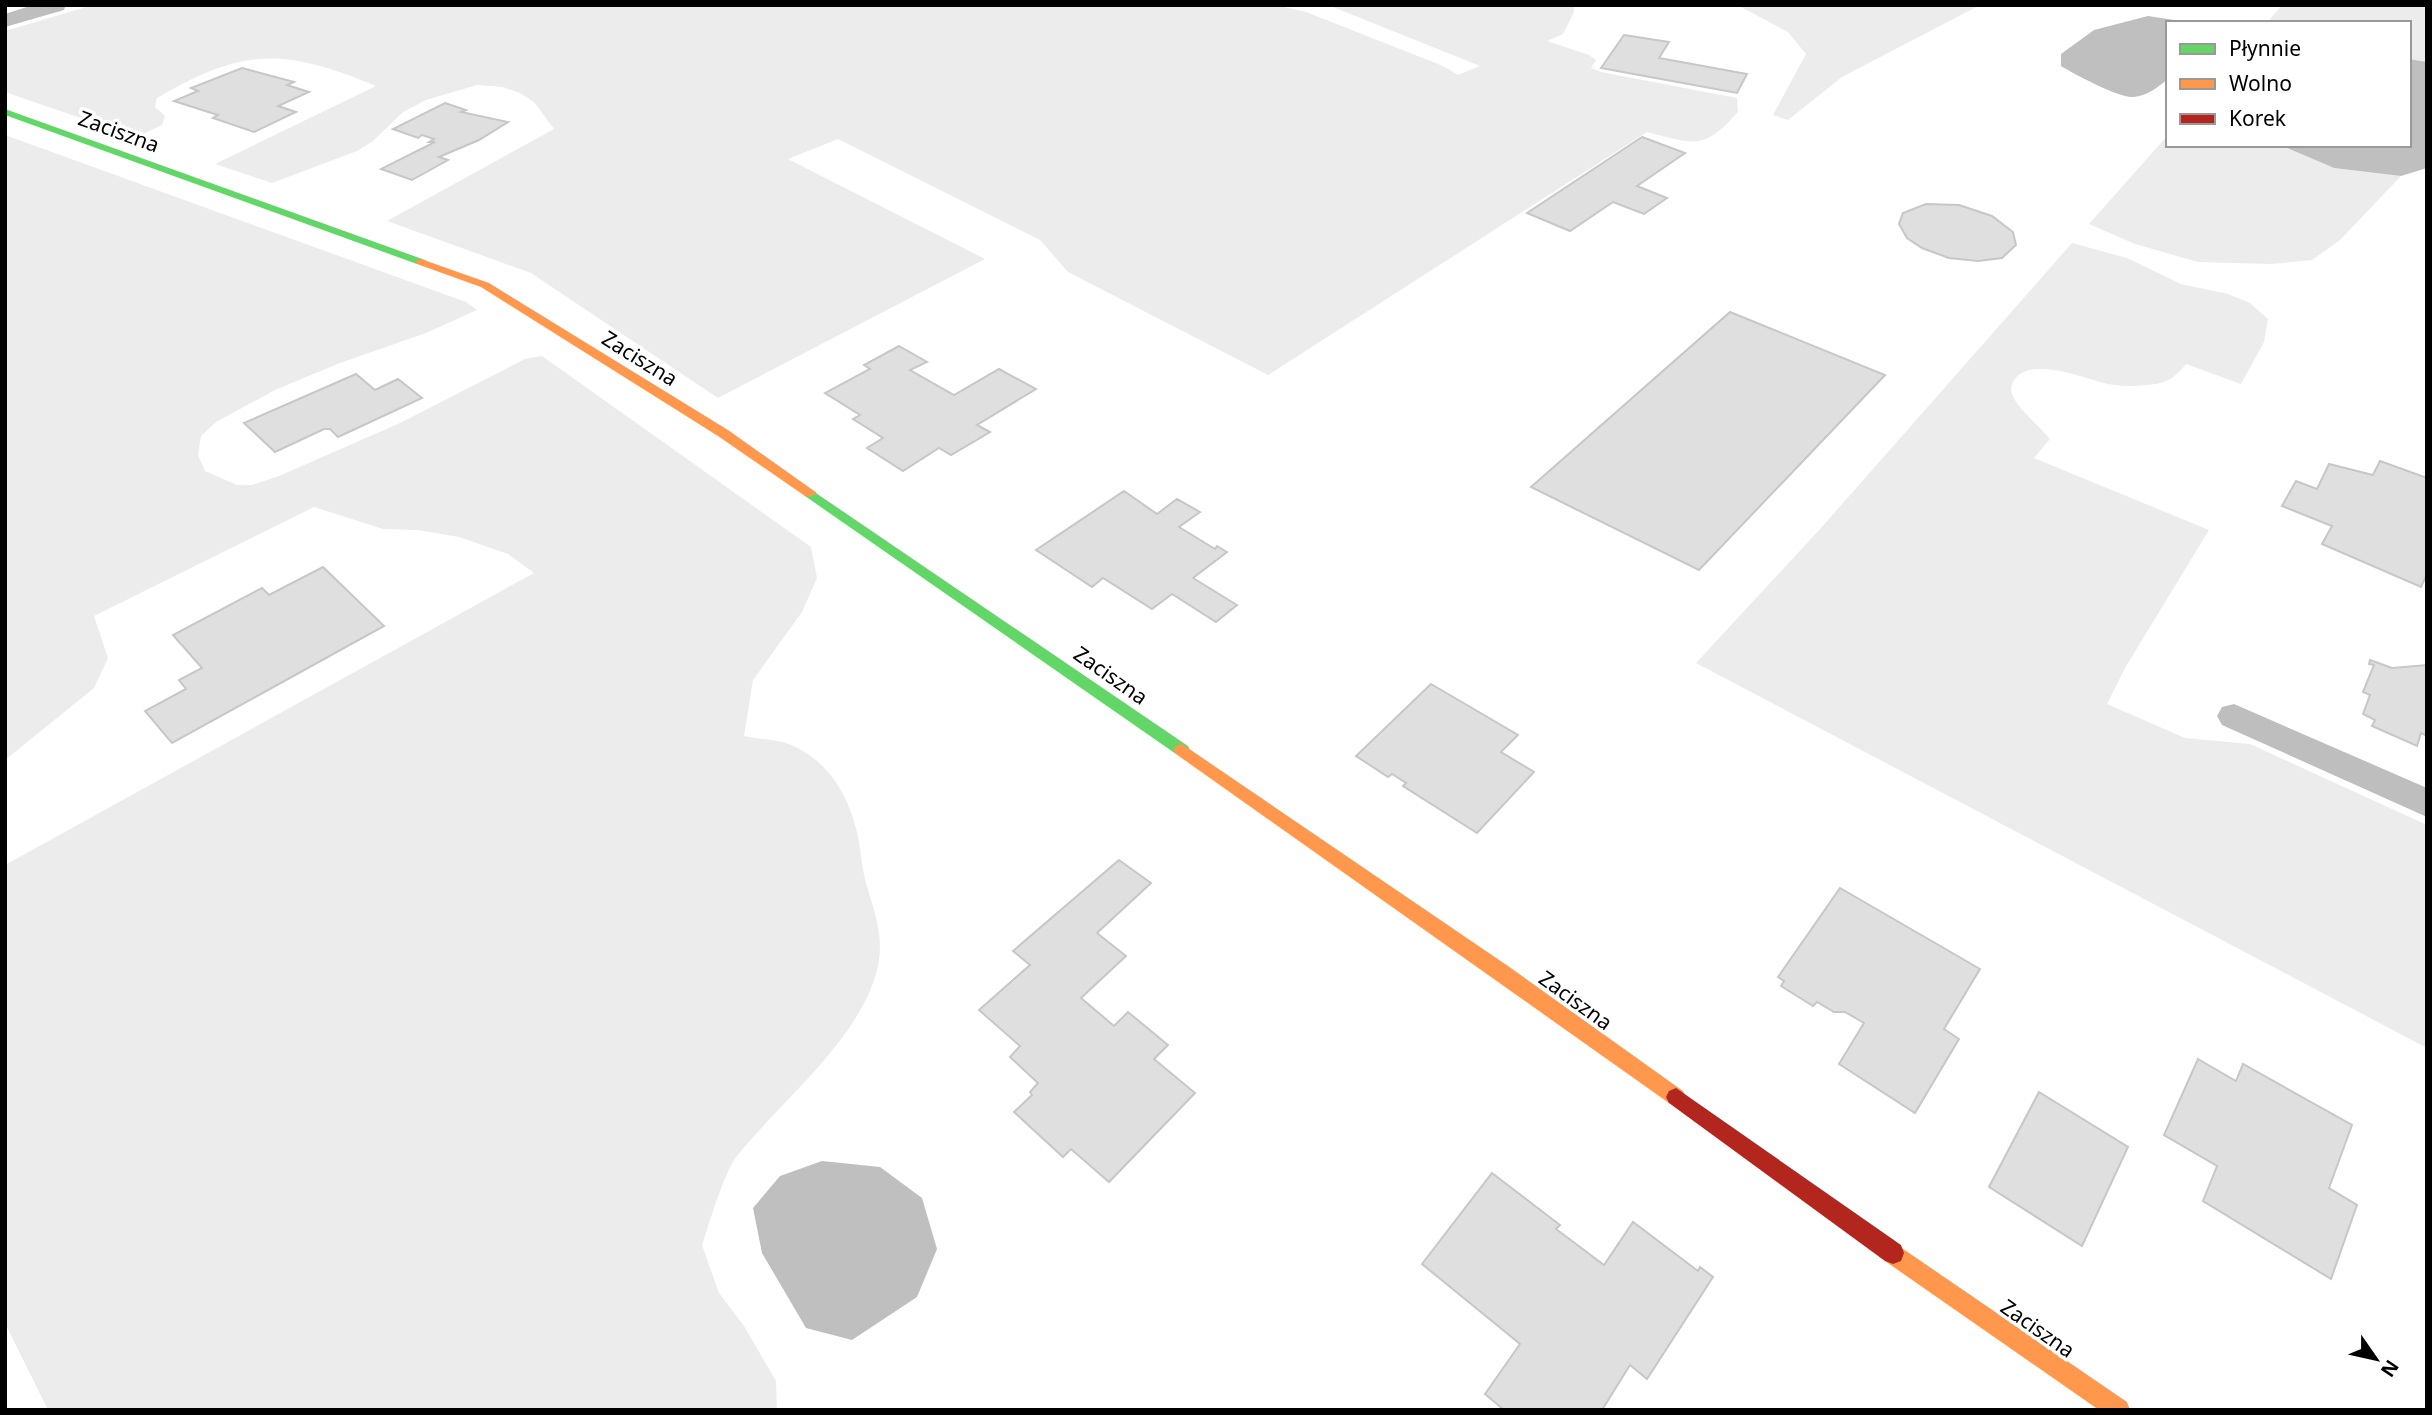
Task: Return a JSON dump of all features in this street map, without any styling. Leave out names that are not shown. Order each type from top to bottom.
[{"type":"street","points":[[5,21],[56,5]]},
{"type":"street","name":"Zaciszna","points":[[5,112],[485,285],[723,433],[821,500],[1433,924],[1904,1261],[2119,1410]]},
{"type":"lane","points":[[2234,716],[2427,803]]},
{"type":"shaded area","points":[[93,5],[1275,5],[1306,12],[1443,66],[1458,75],[1480,66],[1328,5],[1574,5],[1574,12],[1563,34],[1547,41],[1589,55],[1596,60],[1591,68],[1601,72],[1737,98],[1738,112],[1716,133],[1697,141],[1647,132],[1268,375],[1068,272],[1040,240],[838,139],[788,159],[985,259],[718,398],[531,273],[387,221],[554,129],[534,102],[520,93],[503,87],[477,85],[426,100],[403,112],[373,141],[357,151],[272,183],[215,164],[376,86],[315,65],[289,60],[241,62],[215,69],[157,98],[155,107],[165,116],[162,125],[136,137],[5,92],[5,31]]},
{"type":"shaded area","points":[[1737,5],[1980,5],[1842,77],[1788,120],[1773,115],[1806,54],[1788,32]]},
{"type":"shaded area","points":[[2282,5],[2427,5],[2427,62],[2411,59],[2411,21],[2269,21]]},
{"type":"shaded area","points":[[2148,16],[2181,21],[2166,21],[2166,80],[2152,91],[2133,97],[2097,85],[2061,66],[2061,54],[2094,30]]},
{"type":"shaded area","points":[[2411,59],[2427,62],[2427,168],[2401,176],[2334,168],[2285,147],[2411,147]]},
{"type":"shaded area","points":[[5,135],[466,302],[477,310],[426,333],[340,363],[275,390],[216,422],[201,436],[198,455],[205,471],[237,485],[252,485],[279,476],[400,423],[525,359],[542,356],[811,547],[817,578],[802,612],[753,680],[744,736],[786,743],[803,751],[830,774],[840,788],[854,821],[863,871],[878,926],[880,954],[868,996],[854,1021],[817,1069],[732,1163],[702,1245],[719,1293],[744,1326],[776,1381],[777,1410],[48,1410],[5,1323],[5,865],[534,573],[508,554],[459,537],[418,530],[383,529],[314,507],[94,616],[108,658],[94,688],[5,760]]},
{"type":"shaded area","points":[[2166,137],[2166,147],[2285,147],[2334,168],[2401,176],[2340,240],[2312,260],[2272,264],[2198,262],[2135,244],[2089,224]]},
{"type":"shaded area","points":[[2072,243],[2127,258],[2181,284],[2228,294],[2250,303],[2268,319],[2264,342],[2241,384],[2186,364],[2170,379],[2150,385],[2113,385],[2046,369],[2023,372],[2012,384],[2012,394],[2019,406],[2050,439],[2034,458],[2209,530],[2125,668],[2107,704],[2185,738],[2250,744],[2427,825],[2427,1048],[1696,663],[1821,528]]},
{"type":"shaded area","points":[[822,1161],[880,1167],[922,1198],[937,1249],[917,1297],[852,1340],[806,1328],[762,1253],[753,1208],[780,1176]]},
{"type":"building","points":[[1624,35],[1669,42],[1659,58],[1747,74],[1737,93],[1601,68]]},
{"type":"building","points":[[242,68],[294,82],[287,85],[309,92],[278,106],[296,112],[254,132],[213,118],[218,115],[174,101],[198,91],[191,88]]},
{"type":"building","points":[[445,103],[466,110],[461,112],[508,122],[479,140],[439,157],[448,160],[412,180],[381,169],[435,142],[429,142],[434,139],[422,135],[418,138],[393,129]]},
{"type":"building","points":[[1642,137],[1685,153],[1637,186],[1667,198],[1644,214],[1613,202],[1570,231],[1527,213]]},
{"type":"building","points":[[1926,204],[1959,205],[1992,216],[2013,232],[2016,245],[2002,258],[1978,261],[1949,258],[1922,248],[1907,238],[1899,224],[1903,213]]},
{"type":"building","points":[[1730,312],[1885,375],[1699,570],[1531,487]]},
{"type":"building","points":[[899,346],[927,362],[910,370],[954,395],[999,369],[1036,389],[977,425],[990,432],[951,455],[939,448],[903,471],[867,448],[883,438],[853,419],[860,415],[825,393],[870,369],[864,365]]},
{"type":"building","points":[[356,374],[375,390],[398,379],[422,398],[338,437],[330,429],[324,429],[275,452],[244,423]]},
{"type":"building","points":[[2380,461],[2427,478],[2427,574],[2421,587],[2322,544],[2332,526],[2282,506],[2296,481],[2317,489],[2329,464],[2373,475]]},
{"type":"building","points":[[1124,491],[1157,514],[1177,499],[1200,512],[1179,527],[1215,549],[1217,546],[1227,552],[1193,578],[1237,605],[1216,622],[1172,594],[1152,609],[1103,578],[1092,587],[1036,550]]},
{"type":"building","points":[[323,567],[384,626],[172,743],[145,711],[186,689],[179,680],[202,668],[173,635],[262,588],[269,595]]},
{"type":"building","points":[[2370,660],[2392,668],[2427,665],[2427,736],[2421,733],[2417,746],[2372,726],[2375,720],[2363,714],[2370,695],[2363,692],[2374,665],[2369,664]]},
{"type":"building","points":[[1431,684],[1518,735],[1501,752],[1534,772],[1477,833],[1403,786],[1406,783],[1392,774],[1388,777],[1356,756]]},
{"type":"building","points":[[1119,860],[1151,883],[1097,933],[1126,956],[1081,998],[1114,1026],[1128,1012],[1168,1045],[1154,1059],[1195,1093],[1109,1182],[1071,1149],[1063,1157],[1014,1112],[1032,1095],[1030,1092],[1038,1083],[1010,1057],[1020,1046],[979,1010],[1030,965],[1013,951]]},
{"type":"building","points":[[1840,888],[1980,969],[1944,1029],[1959,1039],[1915,1113],[1839,1064],[1864,1023],[1845,1012],[1834,1012],[1817,1002],[1813,1006],[1781,986],[1784,981],[1778,977]]},
{"type":"building","points":[[2198,1059],[2236,1081],[2243,1064],[2352,1125],[2329,1188],[2357,1205],[2331,1279],[2203,1201],[2217,1166],[2164,1135]]},
{"type":"building","points":[[2039,1092],[2128,1147],[2082,1246],[1989,1187]]},
{"type":"building","points":[[1492,1173],[1560,1225],[1556,1229],[1604,1265],[1633,1222],[1698,1271],[1700,1267],[1713,1277],[1647,1379],[1630,1365],[1602,1410],[1504,1410],[1485,1394],[1520,1344],[1422,1264]]},
{"type":"traffic: fast","points":[[5,112],[421,262]]},
{"type":"traffic: fast","points":[[810,493],[1182,750]]},
{"type":"traffic: slow","points":[[421,262],[485,285],[723,433],[810,493]]},
{"type":"traffic: slow","points":[[1182,750],[1676,1097]]},
{"type":"traffic: slow","points":[[1893,1253],[2119,1410]]},
{"type":"traffic: jam","points":[[1676,1097],[1893,1253]]}]
